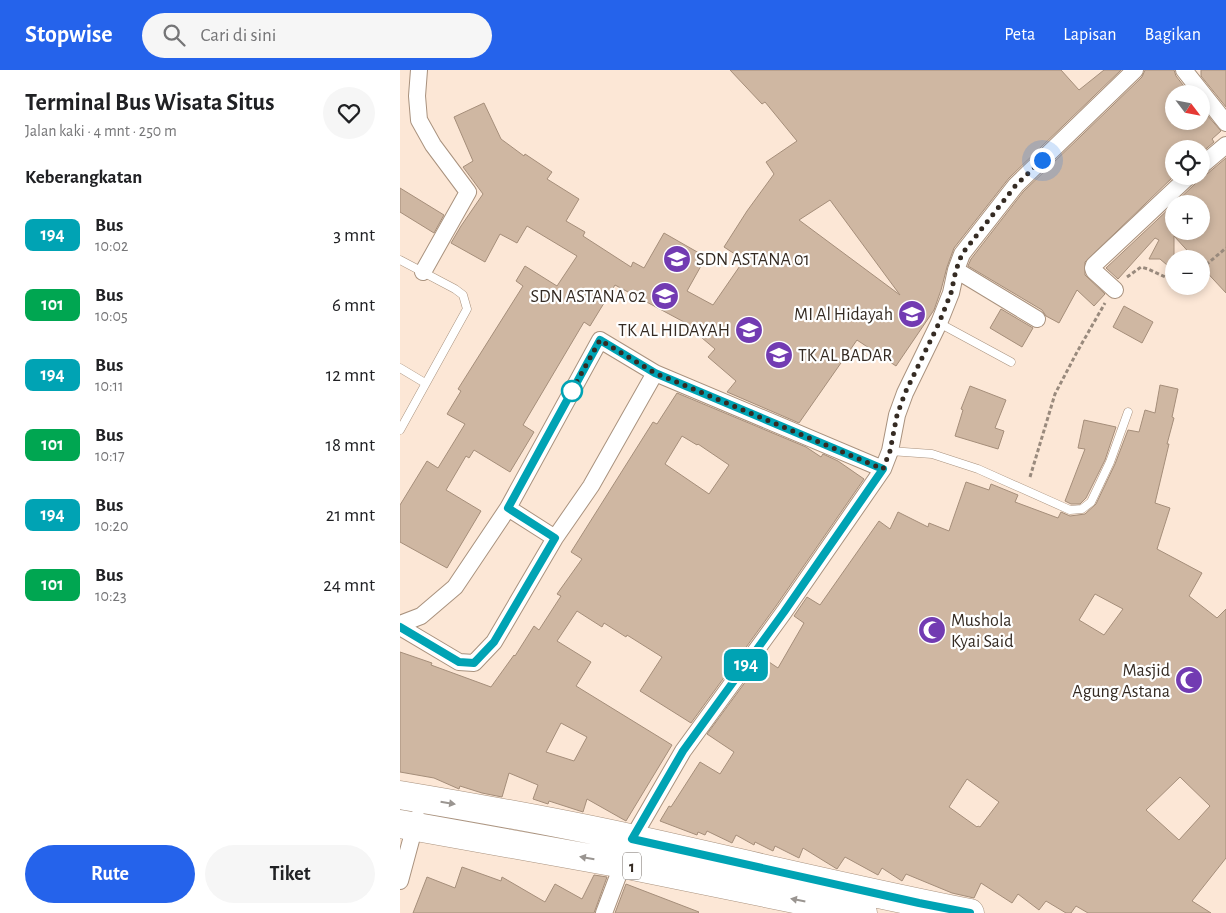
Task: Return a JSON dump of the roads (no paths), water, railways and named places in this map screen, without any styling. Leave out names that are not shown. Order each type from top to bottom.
[{"type":"highway","name":"1","points":[[410,797],[471,806],[632,839],[918,908],[970,913]]},
{"type":"highway","name":"1","points":[[408,825],[623,864],[863,913]]},
{"type":"street","points":[[419,70],[416,96],[419,120],[433,145],[468,192],[423,272]]},
{"type":"street","points":[[604,913],[632,839],[683,751],[784,612],[883,469],[890,451],[897,415],[905,393],[939,323],[951,293],[962,254],[1016,185],[1135,70]]},
{"type":"street","points":[[1184,70],[1226,123]]},
{"type":"street","points":[[1210,159],[1225,148]]},
{"type":"street","points":[[1115,290],[1092,268],[1179,185]]},
{"type":"street","points":[[956,270],[1037,319]]},
{"type":"street","points":[[400,626],[421,616],[455,587],[508,508],[600,340],[655,373],[883,469]]},
{"type":"street","points":[[400,626],[459,662],[474,663],[494,642],[555,538],[591,486],[655,373]]},
{"type":"street","points":[[508,508],[555,538]]},
{"type":"street","points":[[400,881],[410,797]]},
{"type":"lane","points":[[400,260],[464,295],[467,309],[400,430]]},
{"type":"lane","points":[[939,323],[1011,362]]},
{"type":"lane","points":[[400,368],[425,383]]},
{"type":"lane","points":[[890,451],[932,454],[978,469],[1070,510],[1082,509],[1091,502],[1110,462],[1128,412]]},
{"type":"place","name":"SDN ASTANA 01","points":[[677,259]]},
{"type":"place","name":"SDN ASTANA 02","points":[[665,296]]},
{"type":"place","name":"MI Al Hidayah","points":[[912,314]]},
{"type":"place","name":"TK AL HIDAYAH","points":[[749,330]]},
{"type":"place","name":"TK AL BADAR","points":[[779,355]]},
{"type":"place","name":"Mushola Kyai Said","points":[[932,630]]},
{"type":"place","name":"Masjid Agung Astana","points":[[1189,680]]}]
